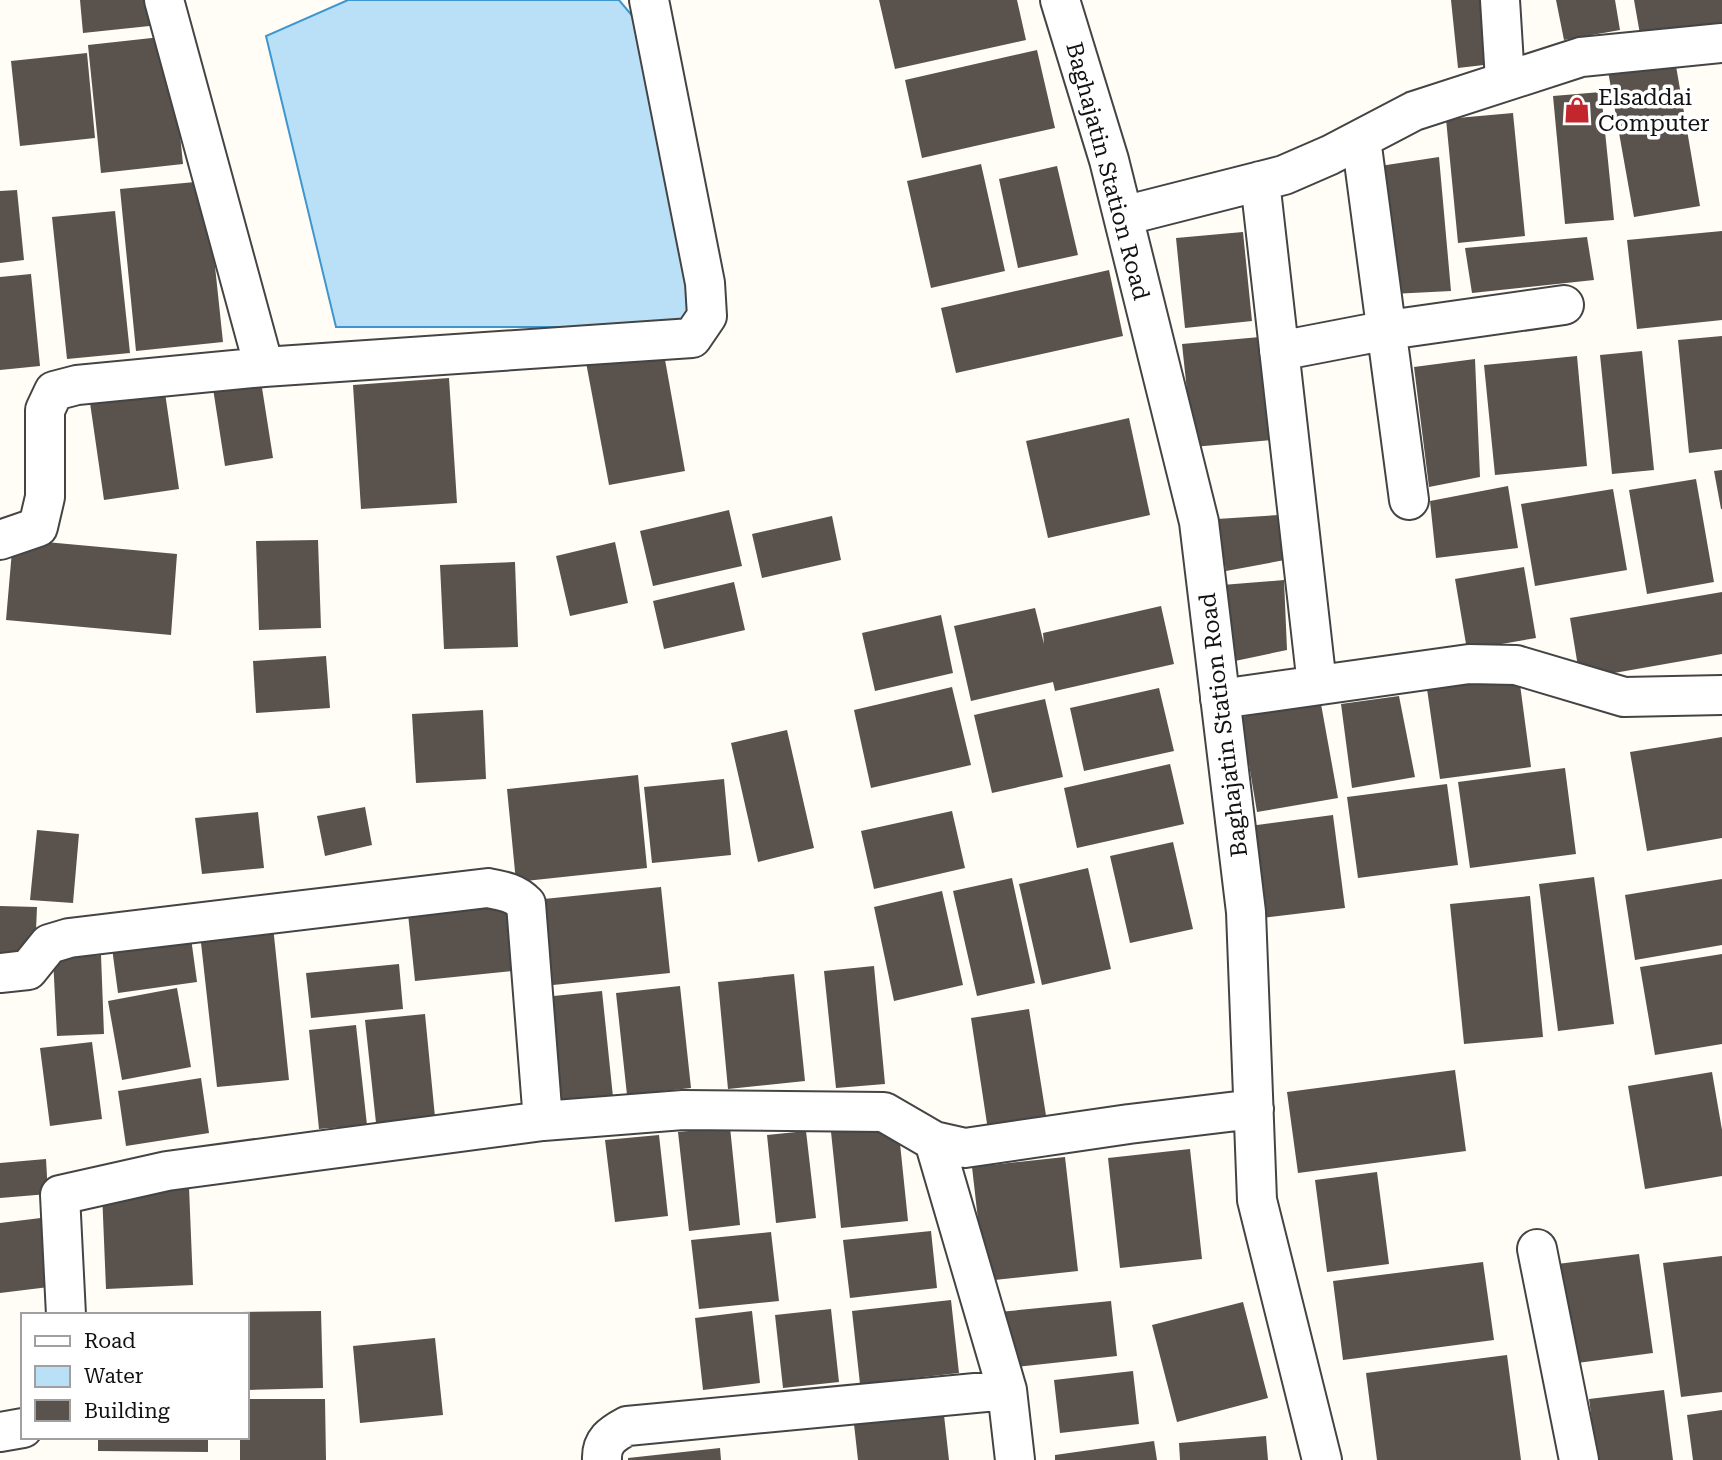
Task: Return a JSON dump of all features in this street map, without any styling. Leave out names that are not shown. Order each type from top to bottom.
[{"type":"street","points":[[164,0],[264,367]]},
{"type":"street","points":[[0,540],[38,527],[45,497],[44,410],[54,390],[77,385],[264,367],[691,338],[707,316],[705,283],[649,0]]},
{"type":"street","name":"Baghajatin Station Road","points":[[1060,0],[1109,160],[1199,522],[1246,912],[1258,1200],[1322,1460]]},
{"type":"street","points":[[1500,0],[1505,80]]},
{"type":"street","points":[[1123,216],[1284,175],[1330,155],[1415,111],[1581,57],[1722,43]]},
{"type":"street","points":[[1361,139],[1409,500]]},
{"type":"street","points":[[1260,181],[1317,685]]},
{"type":"street","points":[[1279,351],[1388,330],[1564,306]]},
{"type":"street","points":[[1220,699],[1469,664],[1516,665],[1624,697],[1722,695]]},
{"type":"street","points":[[0,973],[28,970],[49,944],[69,938],[488,888],[507,891],[526,904],[543,1121]]},
{"type":"street","points":[[66,1313],[60,1195],[167,1171],[543,1121],[684,1110],[884,1112],[934,1141],[965,1148],[1254,1109]]},
{"type":"street","points":[[934,1141],[1007,1390],[1015,1460]]},
{"type":"street","points":[[1537,1249],[1579,1460]]},
{"type":"street","points":[[602,1460],[601,1454],[609,1436],[627,1426],[1007,1390]]},
{"type":"street","points":[[0,1432],[21,1428]]},
{"type":"water","points":[[348,0],[619,0],[655,43],[706,304],[687,327],[336,327],[266,36]]},
{"type":"building","points":[[80,0],[157,0],[159,25],[83,33]]},
{"type":"building","points":[[879,0],[1017,0],[1026,40],[895,69]]},
{"type":"building","points":[[1451,0],[1495,0],[1501,63],[1458,68]]},
{"type":"building","points":[[1556,0],[1615,0],[1620,30],[1564,40]]},
{"type":"building","points":[[1634,0],[1722,0],[1722,26],[1641,40]]},
{"type":"building","points":[[170,36],[183,164],[101,173],[88,45]]},
{"type":"building","points":[[1037,50],[1055,128],[922,158],[905,80]]},
{"type":"building","points":[[87,53],[95,138],[20,146],[11,61]]},
{"type":"building","points":[[1675,60],[1700,206],[1634,217],[1608,71]]},
{"type":"building","points":[[1601,92],[1614,220],[1565,224],[1553,96]]},
{"type":"building","points":[[1513,113],[1525,236],[1458,243],[1446,119]]},
{"type":"building","points":[[1439,157],[1451,291],[1392,294],[1380,166]]},
{"type":"building","points":[[981,164],[1005,271],[931,288],[907,181]]},
{"type":"building","points":[[1057,166],[1078,255],[1018,268],[999,179]]},
{"type":"building","points":[[206,181],[223,342],[136,351],[120,189]]},
{"type":"building","points":[[17,190],[24,260],[0,263],[0,191]]},
{"type":"building","points":[[115,211],[130,353],[67,359],[52,217]]},
{"type":"building","points":[[1722,231],[1722,320],[1637,329],[1627,240]]},
{"type":"building","points":[[1243,232],[1252,321],[1185,328],[1176,238]]},
{"type":"building","points":[[1587,237],[1594,280],[1472,293],[1465,248]]},
{"type":"building","points":[[1109,270],[1123,336],[956,373],[941,308]]},
{"type":"building","points":[[31,274],[40,366],[0,370],[0,277]]},
{"type":"building","points":[[1722,336],[1722,449],[1689,453],[1678,340]]},
{"type":"building","points":[[1260,337],[1272,440],[1193,447],[1182,344]]},
{"type":"building","points":[[662,343],[685,471],[609,485],[585,357]]},
{"type":"building","points":[[1642,351],[1654,470],[1612,474],[1600,355]]},
{"type":"building","points":[[1577,356],[1587,466],[1495,475],[1484,365]]},
{"type":"building","points":[[1475,359],[1480,477],[1429,487],[1414,367]]},
{"type":"building","points":[[260,375],[273,458],[225,466],[212,382]]},
{"type":"building","points":[[449,378],[457,503],[361,509],[353,385]]},
{"type":"building","points":[[163,379],[179,489],[104,500],[88,389]]},
{"type":"building","points":[[1129,418],[1150,515],[1048,538],[1026,441]]},
{"type":"building","points":[[1722,470],[1722,509],[1721,509],[1714,471]]},
{"type":"building","points":[[1696,479],[1714,582],[1647,594],[1629,490]]},
{"type":"building","points":[[1508,486],[1518,548],[1436,558],[1430,501]]},
{"type":"building","points":[[1613,489],[1627,570],[1535,586],[1521,504]]},
{"type":"building","points":[[729,510],[742,566],[653,586],[640,531]]},
{"type":"building","points":[[1279,515],[1290,559],[1226,571],[1217,519]]},
{"type":"building","points":[[832,516],[841,560],[762,578],[752,534]]},
{"type":"building","points":[[13,539],[177,554],[171,635],[6,620]]},
{"type":"building","points":[[318,540],[321,628],[259,630],[256,541]]},
{"type":"building","points":[[615,542],[628,603],[570,616],[556,556]]},
{"type":"building","points":[[515,562],[518,647],[444,649],[440,565]]},
{"type":"building","points":[[1524,567],[1536,638],[1467,650],[1455,579]]},
{"type":"building","points":[[1284,580],[1287,650],[1235,661],[1222,585]]},
{"type":"building","points":[[734,582],[745,630],[664,649],[653,601]]},
{"type":"building","points":[[1722,592],[1722,654],[1580,679],[1570,618]]},
{"type":"building","points":[[1161,606],[1174,664],[1055,691],[1053,682],[971,701],[954,626],[1035,608],[1044,644],[1043,633]]},
{"type":"building","points":[[941,615],[953,673],[875,691],[862,633]]},
{"type":"building","points":[[326,656],[330,708],[256,713],[253,661]]},
{"type":"building","points":[[1519,677],[1531,767],[1440,779],[1427,689]]},
{"type":"building","points":[[952,687],[971,765],[871,788],[854,710]]},
{"type":"building","points":[[1159,688],[1174,751],[1084,771],[1070,708]]},
{"type":"building","points":[[1399,696],[1415,777],[1352,788],[1341,704]]},
{"type":"building","points":[[1045,699],[1063,777],[992,793],[974,715]]},
{"type":"building","points":[[1321,704],[1338,798],[1257,812],[1241,717]]},
{"type":"building","points":[[483,710],[486,779],[416,783],[412,714]]},
{"type":"building","points":[[787,730],[814,848],[758,862],[731,743]]},
{"type":"building","points":[[1722,737],[1722,838],[1647,851],[1630,752]]},
{"type":"building","points":[[1170,764],[1184,824],[1077,848],[1064,788]]},
{"type":"building","points":[[1565,768],[1576,854],[1470,868],[1458,782]]},
{"type":"building","points":[[638,775],[647,868],[516,882],[507,789]]},
{"type":"building","points":[[724,779],[731,855],[652,863],[644,787]]},
{"type":"building","points":[[1447,784],[1458,865],[1358,878],[1347,797]]},
{"type":"building","points":[[365,807],[372,845],[325,856],[317,816]]},
{"type":"building","points":[[952,811],[965,868],[874,889],[861,831]]},
{"type":"building","points":[[258,812],[264,868],[202,874],[195,818]]},
{"type":"building","points":[[1333,815],[1345,908],[1254,919],[1242,827]]},
{"type":"building","points":[[37,830],[79,834],[73,903],[30,900]]},
{"type":"building","points":[[1173,842],[1193,929],[1130,943],[1110,856]]},
{"type":"building","points":[[1088,868],[1111,969],[1042,985],[1019,884]]},
{"type":"building","points":[[1594,877],[1614,1024],[1558,1031],[1539,884]]},
{"type":"building","points":[[1012,878],[1035,983],[977,996],[953,891]]},
{"type":"building","points":[[1722,879],[1722,945],[1635,960],[1625,895]]},
{"type":"building","points":[[661,887],[670,973],[553,985],[544,899]]},
{"type":"building","points":[[942,891],[963,985],[894,1001],[874,907]]},
{"type":"building","points":[[1530,896],[1543,1037],[1464,1044],[1450,904]]},
{"type":"building","points":[[514,902],[522,970],[415,981],[408,914]]},
{"type":"building","points":[[0,906],[37,907],[35,954],[0,953]]},
{"type":"building","points":[[273,926],[289,1080],[217,1087],[200,934]]},
{"type":"building","points":[[191,938],[197,982],[118,993],[112,948]]},
{"type":"building","points":[[1722,954],[1722,1044],[1655,1055],[1640,967]]},
{"type":"building","points":[[101,955],[104,1034],[57,1036],[53,958]]},
{"type":"building","points":[[399,964],[403,1009],[311,1018],[306,973]]},
{"type":"building","points":[[874,966],[885,1084],[836,1088],[824,971]]},
{"type":"building","points":[[794,974],[805,1081],[728,1089],[718,982]]},
{"type":"building","points":[[680,986],[691,1088],[627,1095],[616,993]]},
{"type":"building","points":[[177,988],[191,1067],[122,1080],[108,1001]]},
{"type":"building","points":[[602,991],[613,1097],[555,1102],[544,997]]},
{"type":"building","points":[[1029,1009],[1048,1128],[989,1137],[971,1018]]},
{"type":"building","points":[[425,1014],[435,1117],[376,1123],[365,1020]]},
{"type":"building","points":[[356,1025],[367,1125],[319,1129],[309,1030]]},
{"type":"building","points":[[92,1042],[102,1119],[50,1126],[40,1048]]},
{"type":"building","points":[[1455,1070],[1466,1151],[1298,1173],[1287,1092]]},
{"type":"building","points":[[1712,1072],[1722,1130],[1722,1176],[1645,1189],[1628,1086]]},
{"type":"building","points":[[201,1078],[209,1133],[126,1146],[118,1091]]},
{"type":"building","points":[[898,1124],[908,1221],[841,1228],[831,1132]]},
{"type":"building","points":[[730,1127],[740,1225],[689,1231],[678,1132]]},
{"type":"building","points":[[806,1131],[816,1218],[776,1223],[767,1135]]},
{"type":"building","points":[[659,1135],[668,1216],[615,1222],[605,1140]]},
{"type":"building","points":[[1190,1149],[1202,1259],[1120,1268],[1108,1158]]},
{"type":"building","points":[[1065,1157],[1078,1271],[985,1281],[972,1167]]},
{"type":"building","points":[[46,1159],[48,1194],[0,1198],[0,1163]]},
{"type":"building","points":[[1377,1172],[1389,1264],[1327,1272],[1315,1180]]},
{"type":"building","points":[[189,1187],[193,1285],[106,1289],[102,1192]]},
{"type":"building","points":[[49,1217],[57,1286],[0,1293],[0,1223]]},
{"type":"building","points":[[931,1231],[937,1288],[850,1298],[843,1240]]},
{"type":"building","points":[[771,1232],[779,1301],[699,1309],[691,1240]]},
{"type":"building","points":[[1639,1254],[1653,1353],[1562,1365],[1549,1265]]},
{"type":"building","points":[[1722,1256],[1722,1392],[1681,1397],[1663,1263]]},
{"type":"building","points":[[1483,1262],[1494,1340],[1343,1360],[1333,1281]]},
{"type":"building","points":[[951,1300],[959,1373],[860,1384],[852,1311]]},
{"type":"building","points":[[1111,1301],[1117,1356],[1006,1368],[999,1312]]},
{"type":"building","points":[[1243,1302],[1268,1398],[1177,1422],[1152,1325]]},
{"type":"building","points":[[831,1309],[839,1382],[783,1388],[775,1315]]},
{"type":"building","points":[[321,1311],[323,1388],[248,1390],[248,1313],[241,1312]]},
{"type":"building","points":[[752,1311],[760,1383],[703,1390],[695,1318]]},
{"type":"building","points":[[435,1338],[443,1415],[360,1423],[353,1346]]},
{"type":"building","points":[[1507,1355],[1521,1460],[1377,1460],[1366,1373]]},
{"type":"building","points":[[1133,1371],[1139,1424],[1060,1433],[1054,1380]]},
{"type":"building","points":[[1664,1390],[1673,1460],[1597,1460],[1589,1399]]},
{"type":"building","points":[[942,1397],[949,1460],[858,1460],[852,1406]]},
{"type":"building","points":[[248,1399],[325,1399],[326,1460],[240,1460],[240,1439],[248,1439]]},
{"type":"building","points":[[1722,1410],[1722,1460],[1693,1460],[1687,1415]]},
{"type":"building","points":[[1266,1436],[1268,1460],[1180,1460],[1179,1443]]},
{"type":"building","points":[[98,1439],[208,1439],[208,1452],[98,1451]]},
{"type":"building","points":[[1154,1441],[1157,1460],[1055,1460],[1055,1455]]},
{"type":"building","points":[[720,1448],[721,1460],[628,1460],[628,1458]]},
{"type":"place","name":"Elsaddai Computer","points":[[1577,110]]}]
